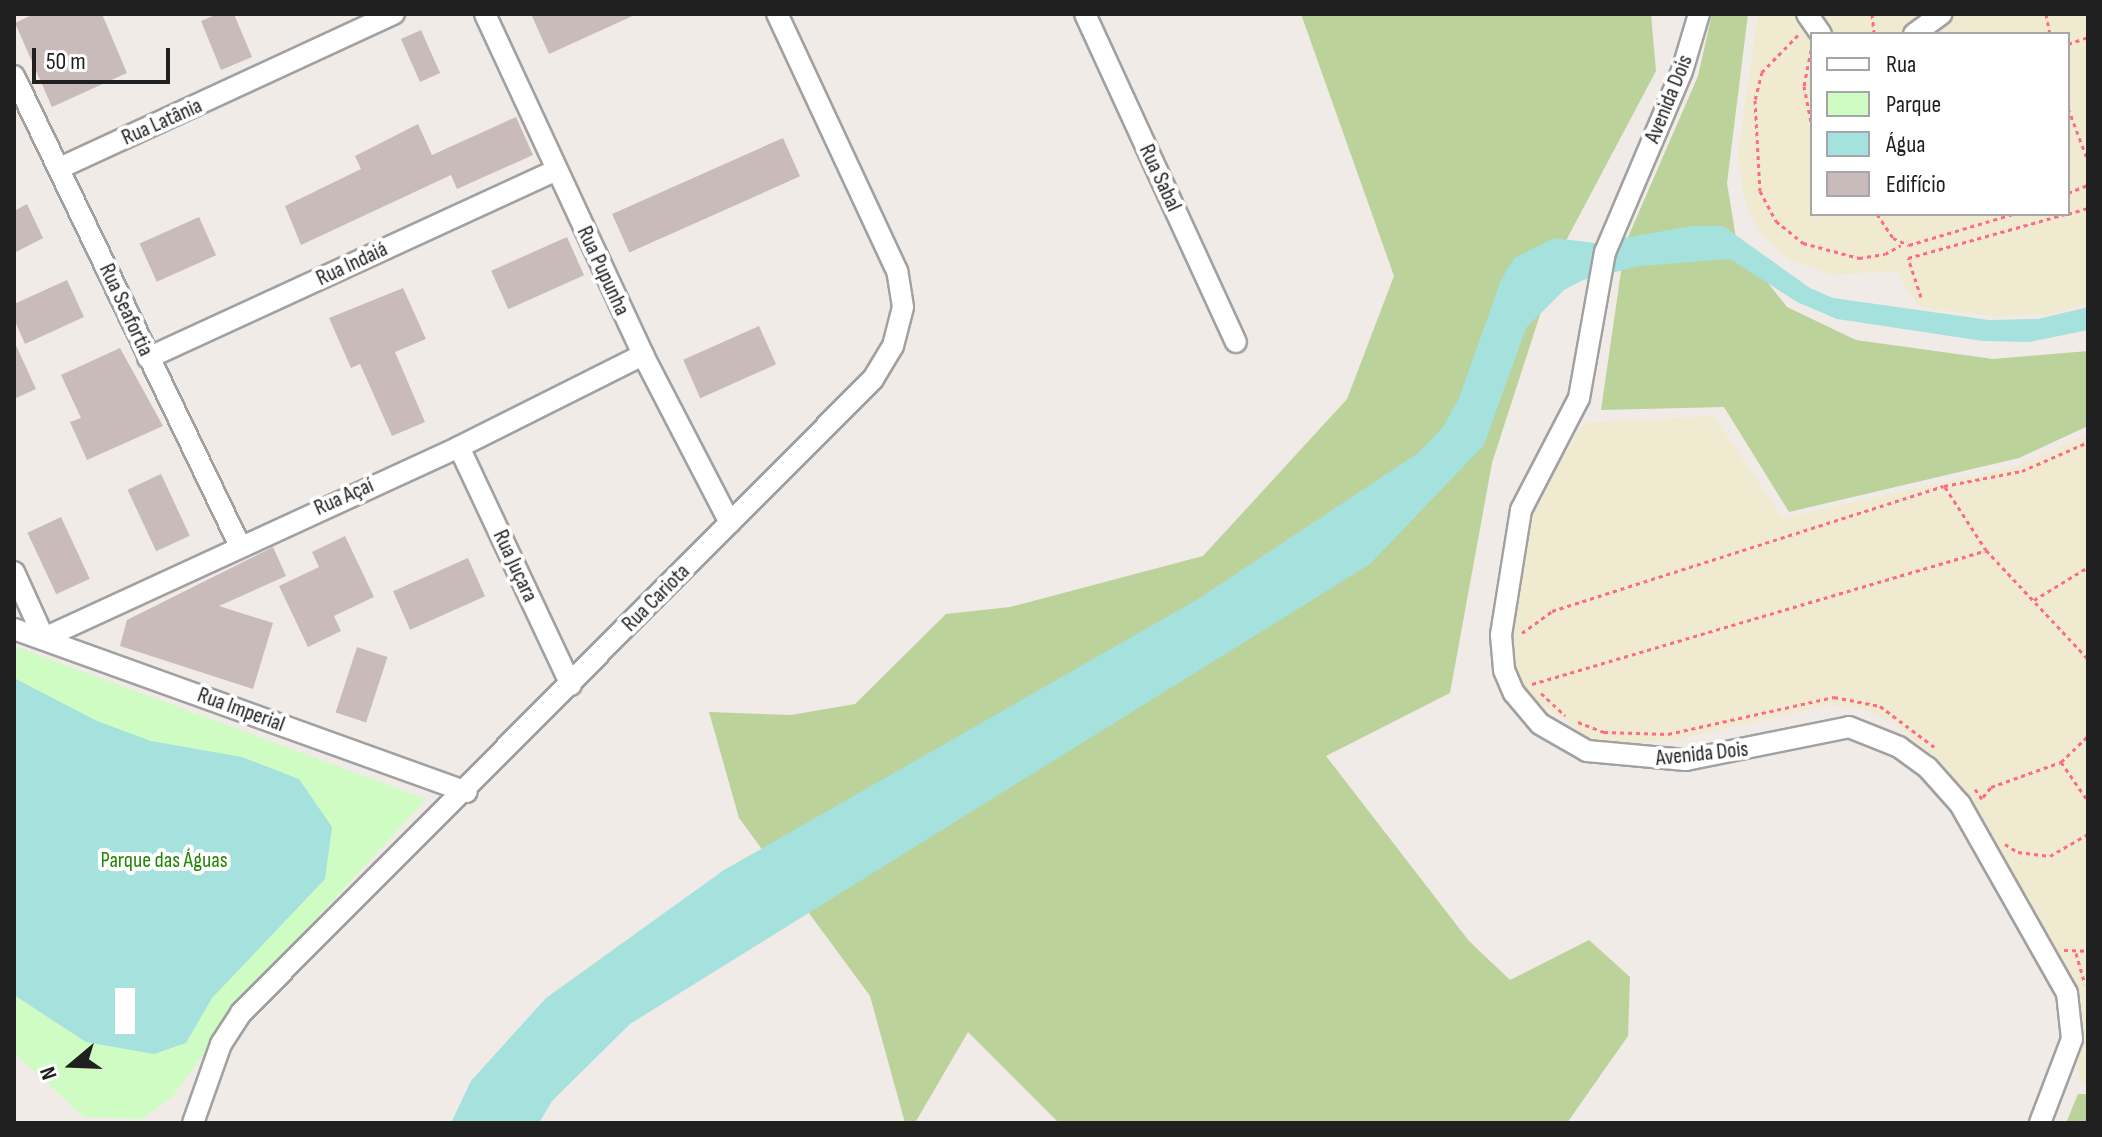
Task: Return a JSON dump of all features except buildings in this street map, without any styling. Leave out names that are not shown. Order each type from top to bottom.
[{"type":"street","name":"Rua Latânia","points":[[60,168],[394,14]]},
{"type":"street","name":"Rua Pupunha","points":[[485,14],[643,355],[730,523]]},
{"type":"street","name":"Rua Cariota","points":[[193,1123],[221,1044],[241,1013],[467,792],[873,379],[893,346],[903,307],[897,271],[777,14]]},
{"type":"street","name":"Rua Sabal","points":[[1085,14],[1236,342]]},
{"type":"street","name":"Avenida Dois","points":[[1699,14],[1682,71],[1605,252],[1579,398],[1521,510],[1501,635],[1504,670],[1514,693],[1540,724],[1587,751],[1686,760],[1849,727],[1899,747],[1927,767],[1960,804],[2067,993],[2072,1039],[2040,1123]]},
{"type":"street","points":[[1917,32],[1942,14]]},
{"type":"street","name":"Rua Seafortia","points":[[14,76],[239,544]]},
{"type":"street","name":"Rua Indaiá","points":[[148,358],[556,170]]},
{"type":"street","name":"Rua Açaí","points":[[44,638],[239,544],[459,447],[643,355]]},
{"type":"street","name":"Rua Juçara","points":[[459,447],[571,685]]},
{"type":"street","points":[[14,572],[44,638]]},
{"type":"street","name":"Rua Imperial","points":[[14,629],[467,792]]},
{"type":"path","points":[[1810,27],[1783,45],[1762,72],[1755,100],[1760,191],[1776,221],[1803,243],[1859,258],[1885,254],[1901,245],[2006,216]]},
{"type":"path","points":[[1810,69],[1804,86],[1810,117]]},
{"type":"path","points":[[2070,113],[2088,161]]},
{"type":"path","points":[[1879,216],[1901,245]]},
{"type":"path","points":[[1921,297],[1908,258],[2060,216]]},
{"type":"path","points":[[1519,639],[1552,611],[1944,486],[2022,471],[2088,442]]},
{"type":"path","points":[[1944,486],[1986,550],[2088,659]]},
{"type":"path","points":[[1532,684],[1986,550]]},
{"type":"path","points":[[2034,600],[2088,567]]},
{"type":"path","points":[[1527,672],[1532,684],[1568,718],[1604,732],[1668,734],[1834,697],[1880,706],[1921,732],[1941,753]]},
{"type":"path","points":[[1982,799],[1991,787],[2061,762],[2088,736]]},
{"type":"path","points":[[2061,762],[2088,801]]},
{"type":"path","points":[[1970,784],[1982,799],[1985,812]]},
{"type":"path","points":[[2008,856],[2001,842],[2018,852],[2050,856],[2088,834]]},
{"type":"path","points":[[2058,945],[2072,953],[2088,951]]},
{"type":"shaded area","points":[[1758,14],[2088,14],[2088,304],[2052,314],[2000,317],[1919,307],[1896,271],[1832,275],[1791,260],[1762,236],[1745,202],[1738,154]]},
{"type":"shaded area","points":[[1713,416],[1783,518],[2018,466],[2088,434],[2088,1085],[2080,1085],[2066,962],[2041,935],[1965,797],[1932,755],[1893,722],[1863,709],[1828,705],[1675,740],[1629,744],[1593,740],[1518,688],[1504,634],[1532,506],[1584,423]]},
{"type":"green space","points":[[1301,14],[1651,14],[1656,71],[1561,250],[1492,463],[1450,693],[1326,756],[1469,941],[1510,980],[1589,940],[1630,977],[1628,1036],[1567,1123],[1059,1123],[968,1032],[915,1123],[905,1123],[870,996],[739,818],[709,712],[791,715],[855,704],[946,614],[1010,607],[1203,556],[1347,399],[1394,276]]},
{"type":"green space","points":[[1712,14],[1748,14],[1727,183],[1737,244],[1787,307],[1856,340],[1993,359],[2088,351],[2088,426],[2019,458],[1789,512],[1724,407],[1601,410],[1625,244],[1698,76]]},
{"type":"green space","name":"Parque das Águas","points":[[14,646],[426,799],[250,991],[173,1096],[142,1119],[84,1117],[14,1053]]},
{"type":"green space","points":[[2078,1094],[2088,1094],[2088,1123],[2066,1123]]},
{"type":"water","points":[[1692,226],[1723,226],[1810,288],[1833,298],[1989,320],[2038,319],[2088,307],[2088,330],[2029,342],[1983,341],[1837,319],[1797,302],[1730,259],[1640,266],[1583,280],[1564,290],[1526,328],[1484,445],[1370,564],[630,1024],[552,1101],[539,1123],[451,1123],[471,1081],[546,998],[724,870],[1198,599],[1418,453],[1443,427],[1459,398],[1501,280],[1514,258],[1554,238],[1595,243]]},
{"type":"water","name":"Parque das Águas","points":[[14,678],[97,721],[151,741],[242,757],[299,779],[332,827],[325,879],[212,998],[186,1043],[154,1054],[86,1042],[14,995]]},
{"type":"pier","points":[[115,988],[135,988],[135,1034],[115,1034]]}]
